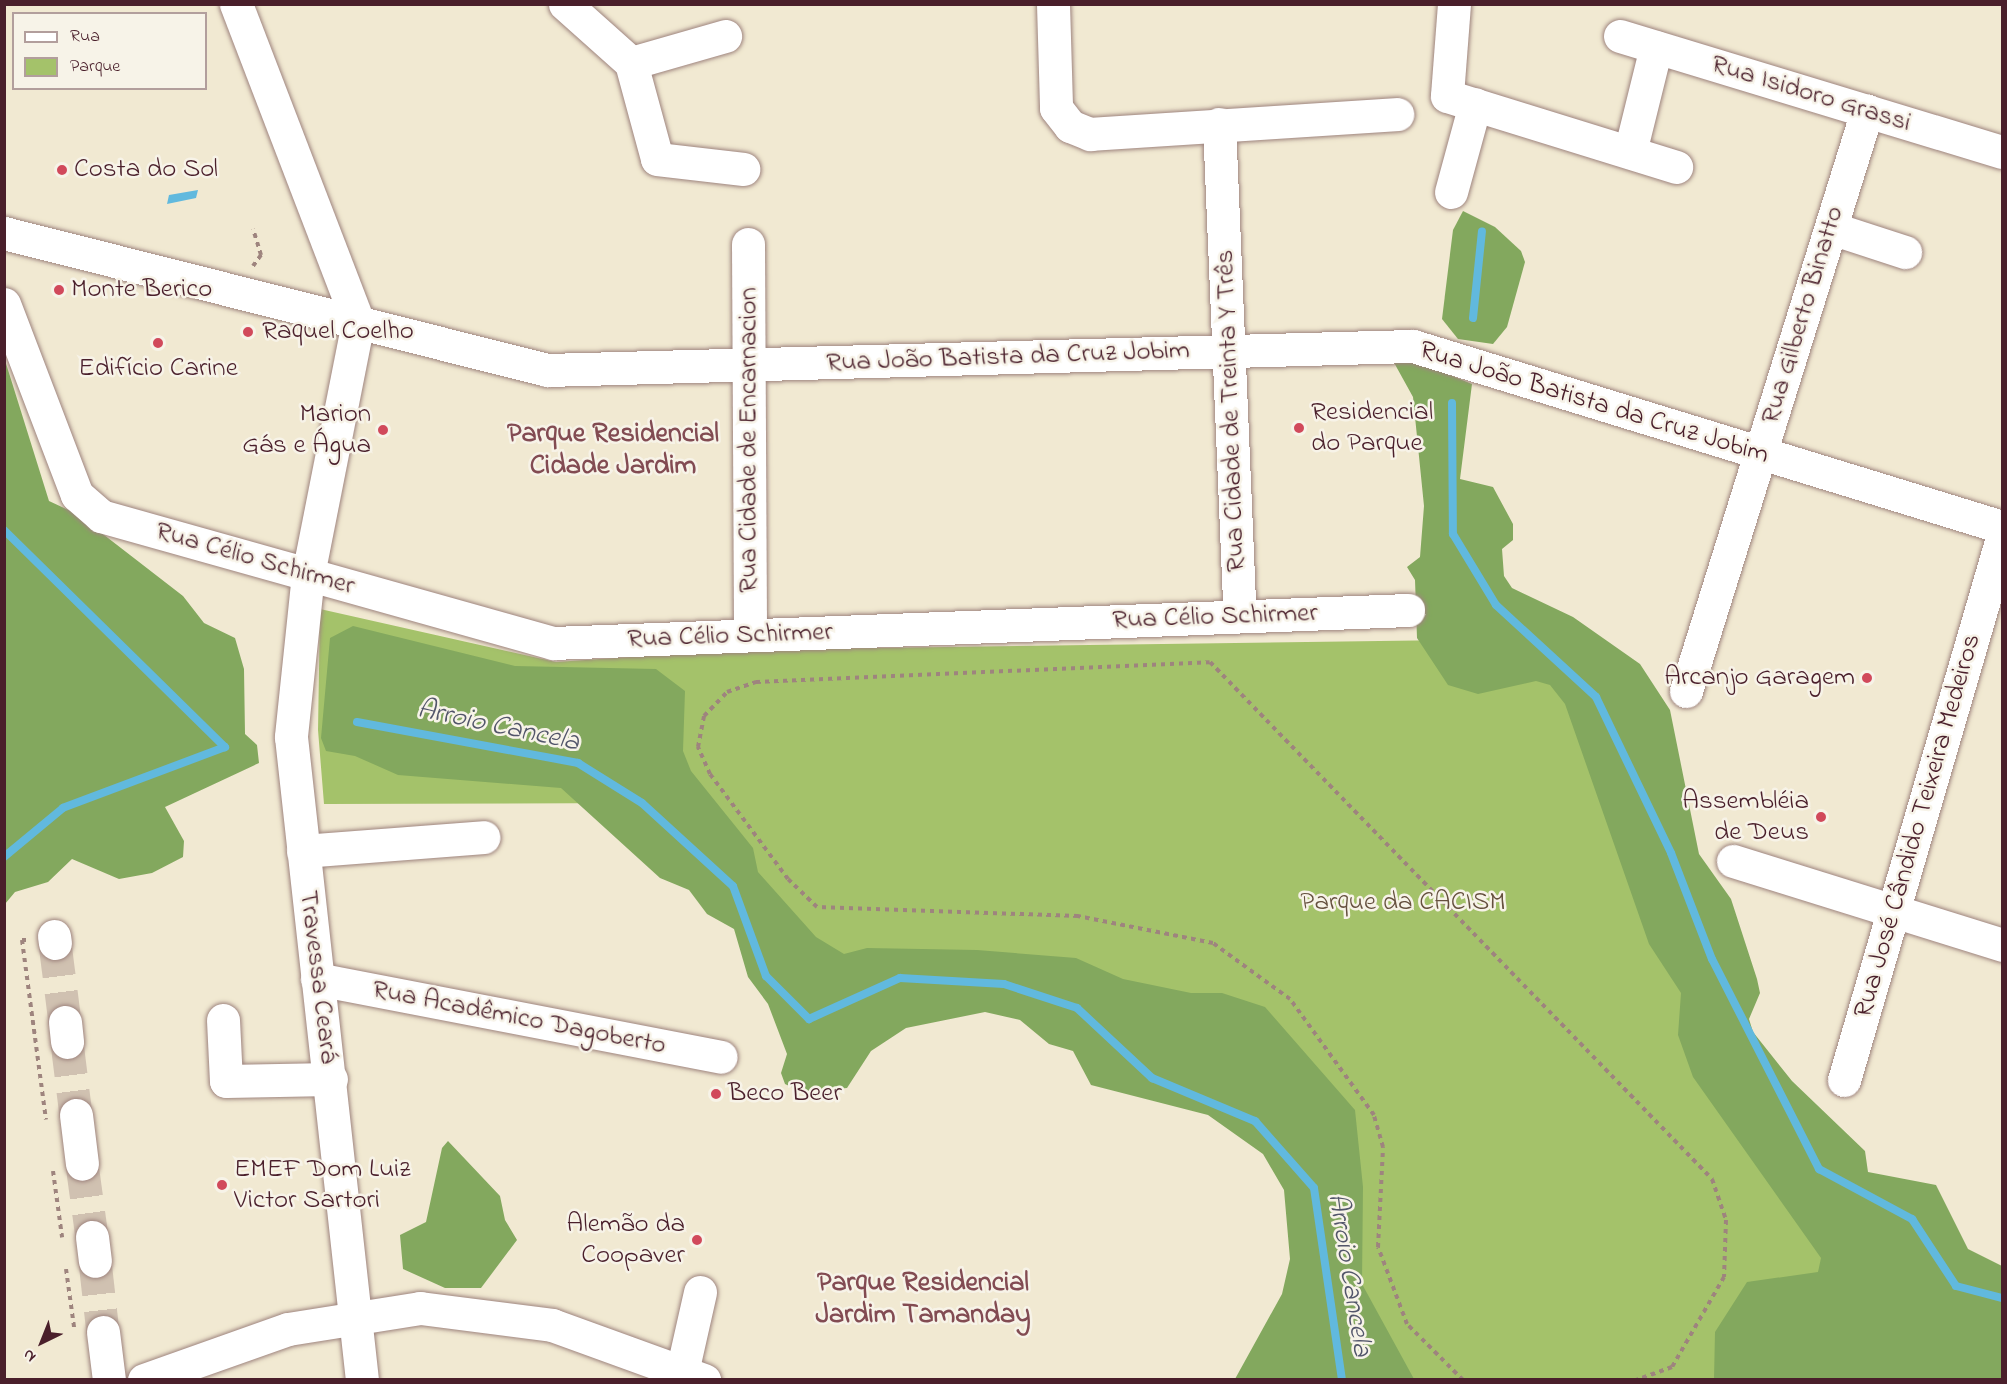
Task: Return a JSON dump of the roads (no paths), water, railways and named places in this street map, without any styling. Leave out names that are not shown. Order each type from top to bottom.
[{"type":"street","points":[[236,4],[358,322]]},
{"type":"street","points":[[566,4],[631,63],[657,159],[743,169]]},
{"type":"street","points":[[1053,4],[1056,108],[1070,126],[1090,134],[1396,114]]},
{"type":"street","points":[[1454,4],[1447,96],[1676,167]]},
{"type":"street","points":[[631,63],[725,36]]},
{"type":"street","name":"Rua Isidoro Grassi","points":[[1620,36],[2002,152]]},
{"type":"street","points":[[1630,152],[1656,47]]},
{"type":"street","points":[[1450,192],[1475,104]]},
{"type":"street","name":"Rua Gilberto Binatto","points":[[1686,691],[1867,111]]},
{"type":"street","name":"Rua Cidade de Treinta Y Três","points":[[1219,124],[1240,616]]},
{"type":"street","points":[[1831,228],[1905,252]]},
{"type":"street","name":"Rua João Batista da Cruz Jobim","points":[[4,233],[547,370],[1413,346],[2002,526]]},
{"type":"street","name":"Rua Cidade de Encarnacion","points":[[748,244],[750,635]]},
{"type":"street","name":"Rua Célio Schirmer","points":[[4,304],[77,495],[100,516],[554,643],[1408,610]]},
{"type":"street","name":"Travessa Ceará","points":[[358,322],[308,574],[291,737],[317,979],[331,1079],[362,1380]]},
{"type":"street","name":"Rua José Cândido Teixeira Medeiros","points":[[1844,1080],[2002,538]]},
{"type":"street","points":[[303,851],[483,837]]},
{"type":"street","points":[[1733,861],[2002,945]]},
{"type":"street","name":"Rua Acadêmico Dagoberto","points":[[317,979],[721,1057]]},
{"type":"street","points":[[223,1020],[226,1081],[331,1079]]},
{"type":"street","points":[[76,1115],[82,1164]]},
{"type":"street","points":[[144,1380],[288,1329],[420,1308],[552,1325],[693,1376],[700,1292]]},
{"type":"street","points":[[103,1332],[109,1380]]},
{"type":"water","points":[[198,190],[196,198],[167,204],[169,195]]},
{"type":"waterway","points":[[1473,318],[1482,231]]},
{"type":"waterway","points":[[1452,403],[1453,534],[1496,605],[1596,697],[1671,853],[1712,959],[1819,1169],[1912,1219],[1956,1286],[2002,1298]]},
{"type":"waterway","points":[[4,530],[225,747],[63,808],[4,857]]},
{"type":"waterway","name":"Arroio Cancela","points":[[357,722],[578,763],[642,803],[733,886],[766,976],[809,1019],[900,978],[1004,984],[1077,1008],[1152,1078],[1255,1121],[1314,1188],[1342,1380]]},
{"type":"tunnel","points":[[55,943],[65,1022]]},
{"type":"tunnel","points":[[67,1042],[76,1115]]},
{"type":"tunnel","points":[[82,1164],[92,1237]]},
{"type":"tunnel","points":[[95,1261],[103,1332]]},
{"type":"place","name":"Costa do Sol","points":[[62,170]]},
{"type":"place","name":"Monte Berico","points":[[59,290]]},
{"type":"place","name":"Raquel Coelho","points":[[248,332]]},
{"type":"place","name":"Edifício Carine","points":[[158,343]]},
{"type":"place","name":"Residencial do Parque","points":[[1299,428]]},
{"type":"place","name":"Marion Gás e Água","points":[[383,430]]},
{"type":"place","name":"Arcanjo Garagem","points":[[1867,678]]},
{"type":"place","name":"Assembléia de Deus","points":[[1821,817]]},
{"type":"place","name":"Beco Beer","points":[[716,1094]]},
{"type":"place","name":"EMEF Dom Luiz Victor Sartori","points":[[222,1185]]},
{"type":"place","name":"Alemão da Coopaver","points":[[697,1240]]},
{"type":"district","name":"Parque Residencial Cidade Jardim","points":[[613,451]]},
{"type":"district","name":"Parque Residencial Jardim Tamanday","points":[[923,1300]]},
{"type":"park label","name":"Parque da CACISM","points":[[1403,903]]}]
